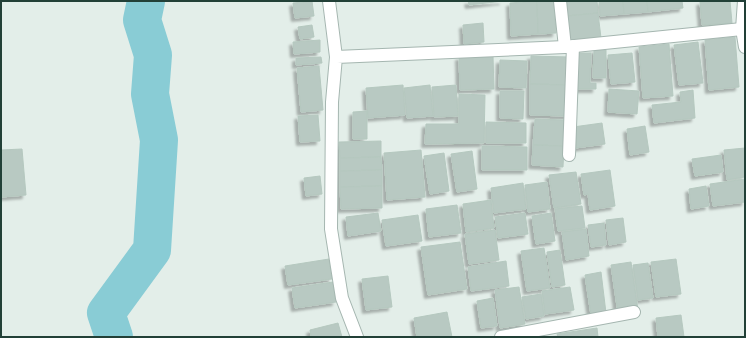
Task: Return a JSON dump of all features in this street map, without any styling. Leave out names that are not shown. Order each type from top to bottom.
[{"type":"street","points":[[329,1],[336,58],[332,102],[331,229],[342,298],[357,337]]},
{"type":"street","points":[[560,1],[569,46],[569,155]]},
{"type":"street","points":[[744,1],[742,29],[745,47]]},
{"type":"street","points":[[336,58],[569,46],[742,29]]},
{"type":"street","points":[[501,337],[634,312]]},
{"type":"building","points":[[312,1],[314,16],[295,18],[293,3]]},
{"type":"building","points":[[468,1],[503,1],[469,5]]},
{"type":"building","points":[[537,1],[538,34],[511,36],[510,3]]},
{"type":"building","points":[[537,1],[554,1],[556,33],[538,34]]},
{"type":"building","points":[[566,1],[597,1],[598,13],[567,16]]},
{"type":"building","points":[[599,1],[623,1],[624,14],[600,16]]},
{"type":"building","points":[[623,1],[647,1],[648,12],[624,14]]},
{"type":"building","points":[[647,1],[682,1],[683,8],[648,12]]},
{"type":"building","points":[[730,1],[732,23],[702,25],[700,2]]},
{"type":"building","points":[[598,13],[601,38],[570,42],[567,16]]},
{"type":"building","points":[[483,23],[484,42],[464,44],[463,25]]},
{"type":"building","points":[[312,25],[314,37],[300,39],[298,27]]},
{"type":"building","points":[[735,37],[739,87],[709,90],[705,40]]},
{"type":"building","points":[[320,40],[320,52],[294,54],[293,42]]},
{"type":"building","points":[[698,42],[703,83],[679,85],[674,45]]},
{"type":"building","points":[[669,44],[673,96],[643,98],[639,47]]},
{"type":"building","points":[[594,50],[606,50],[606,78],[593,78]]},
{"type":"building","points":[[576,53],[591,53],[590,83],[596,83],[596,89],[575,89]]},
{"type":"building","points":[[632,53],[635,82],[611,84],[608,55]]},
{"type":"building","points":[[493,56],[494,89],[460,90],[459,57]]},
{"type":"building","points":[[531,56],[570,57],[569,85],[530,84]]},
{"type":"building","points":[[321,57],[322,63],[296,65],[296,58]]},
{"type":"building","points":[[500,60],[527,61],[526,88],[499,87]]},
{"type":"building","points":[[319,66],[323,110],[301,112],[297,68]]},
{"type":"building","points":[[530,84],[569,85],[569,116],[530,115]]},
{"type":"building","points":[[403,85],[405,115],[368,118],[366,88]]},
{"type":"building","points":[[430,85],[433,116],[407,118],[404,88]]},
{"type":"building","points":[[456,85],[458,116],[434,117],[432,87]]},
{"type":"building","points":[[609,89],[639,91],[637,114],[608,112]]},
{"type":"building","points":[[693,90],[695,118],[654,123],[652,105],[681,102],[680,92]]},
{"type":"building","points":[[500,91],[524,91],[523,119],[500,118]]},
{"type":"building","points":[[459,94],[485,95],[484,143],[425,144],[426,124],[459,124]]},
{"type":"building","points":[[367,111],[367,139],[353,139],[353,112]]},
{"type":"building","points":[[318,115],[320,141],[300,142],[298,116]]},
{"type":"building","points":[[535,119],[565,120],[564,146],[533,145]]},
{"type":"building","points":[[486,122],[526,123],[526,143],[486,143]]},
{"type":"building","points":[[602,123],[605,144],[575,148],[573,127]]},
{"type":"building","points":[[645,126],[649,152],[630,155],[627,129]]},
{"type":"building","points":[[381,141],[381,157],[340,158],[339,142]]},
{"type":"building","points":[[533,145],[564,146],[563,167],[532,165]]},
{"type":"building","points":[[482,146],[527,147],[527,170],[482,170]]},
{"type":"building","points":[[745,148],[745,177],[727,180],[724,150]]},
{"type":"building","points":[[22,149],[26,195],[1,197],[1,150]]},
{"type":"building","points":[[421,150],[425,197],[387,200],[384,153]]},
{"type":"building","points":[[472,151],[477,189],[457,192],[451,154]]},
{"type":"building","points":[[444,153],[449,191],[430,194],[424,156]]},
{"type":"building","points":[[721,155],[723,172],[695,176],[692,159]]},
{"type":"building","points":[[381,157],[382,170],[340,171],[340,158]]},
{"type":"building","points":[[382,170],[382,186],[340,187],[340,171]]},
{"type":"building","points":[[610,170],[615,206],[590,210],[588,194],[584,195],[581,174]]},
{"type":"building","points":[[576,172],[581,204],[554,208],[549,175]]},
{"type":"building","points":[[320,176],[322,194],[306,196],[304,178]]},
{"type":"building","points":[[745,179],[745,202],[713,206],[710,184]]},
{"type":"building","points":[[547,182],[550,209],[528,212],[525,185]]},
{"type":"building","points":[[523,183],[526,209],[494,213],[491,188]]},
{"type":"building","points":[[382,186],[382,208],[341,209],[340,187]]},
{"type":"building","points":[[706,186],[709,206],[691,209],[689,189]]},
{"type":"building","points":[[491,200],[494,228],[466,232],[463,204]]},
{"type":"building","points":[[457,205],[461,233],[429,237],[426,209]]},
{"type":"building","points":[[582,206],[585,228],[558,231],[555,209]]},
{"type":"building","points":[[378,213],[381,231],[348,236],[346,217]]},
{"type":"building","points":[[525,213],[528,234],[498,238],[495,217]]},
{"type":"building","points":[[551,213],[555,241],[536,244],[532,216]]},
{"type":"building","points":[[418,215],[422,241],[386,246],[382,220]]},
{"type":"building","points":[[623,218],[626,242],[609,245],[606,220]]},
{"type":"building","points":[[604,223],[606,245],[591,247],[588,225]]},
{"type":"building","points":[[586,229],[589,256],[566,260],[562,232]]},
{"type":"building","points":[[495,230],[499,260],[469,264],[465,234]]},
{"type":"building","points":[[460,242],[467,289],[428,295],[421,247]]},
{"type":"building","points":[[544,248],[550,288],[527,291],[521,251]]},
{"type":"building","points":[[560,250],[565,285],[552,287],[547,252]]},
{"type":"building","points":[[329,259],[332,279],[288,285],[285,266]]},
{"type":"building","points":[[676,259],[681,294],[656,297],[651,262]]},
{"type":"building","points":[[506,261],[509,286],[471,291],[468,267]]},
{"type":"building","points":[[631,262],[638,310],[618,313],[611,265]]},
{"type":"building","points":[[648,263],[653,298],[638,300],[633,265]]},
{"type":"building","points":[[601,272],[606,313],[591,315],[585,275]]},
{"type":"building","points":[[388,276],[392,307],[366,310],[362,279]]},
{"type":"building","points":[[333,282],[336,302],[295,308],[292,288]]},
{"type":"building","points":[[519,287],[525,324],[500,328],[495,290]]},
{"type":"building","points":[[570,287],[574,310],[545,314],[542,291]]},
{"type":"building","points":[[541,294],[544,316],[526,319],[522,297]]},
{"type":"building","points":[[493,298],[497,326],[481,328],[477,301]]},
{"type":"building","points":[[447,312],[452,337],[417,337],[414,318]]},
{"type":"building","points":[[681,315],[684,337],[658,337],[656,318]]},
{"type":"building","points":[[338,323],[342,337],[311,337],[310,330]]},
{"type":"building","points":[[597,328],[598,337],[558,337],[557,334]]},
{"type":"waterway","points":[[114,337],[106,313],[152,250],[159,140],[150,94],[153,55],[142,20],[146,1]]}]
